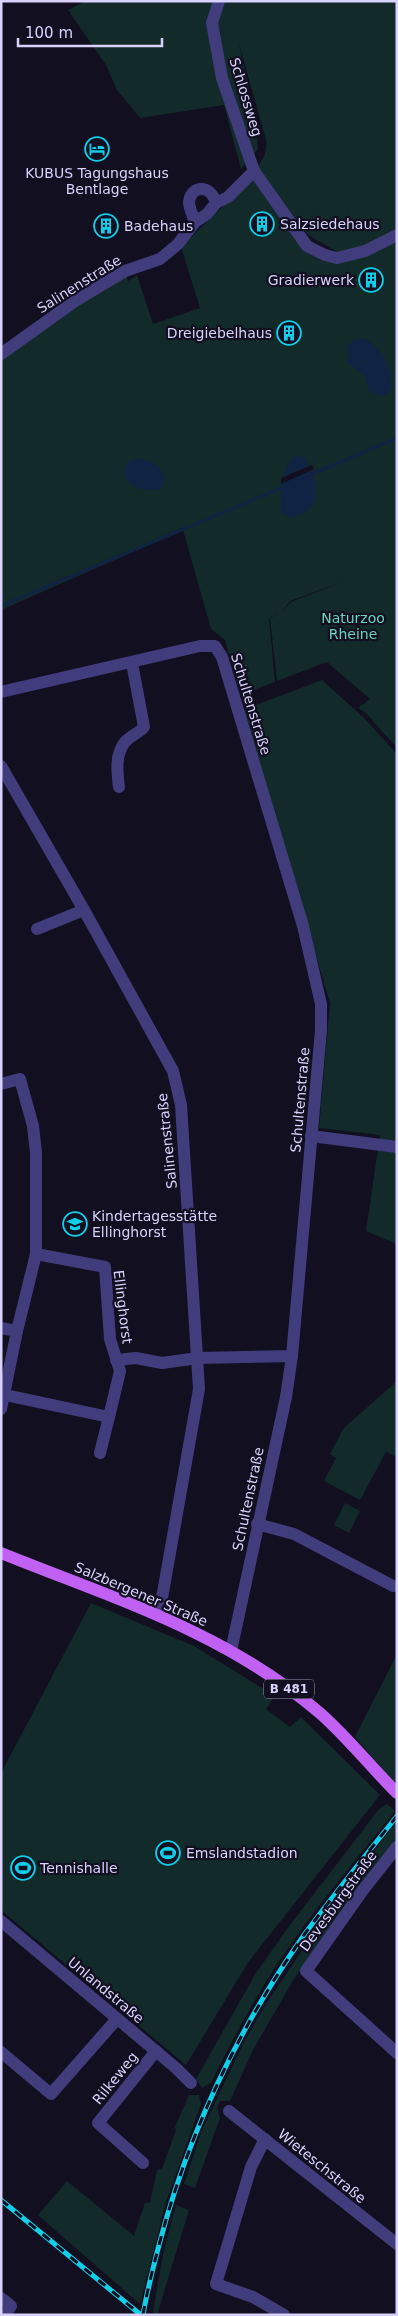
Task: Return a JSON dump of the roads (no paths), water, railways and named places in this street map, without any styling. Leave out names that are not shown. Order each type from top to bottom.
[{"type":"main road","name":"Salzbergener Straße","points":[[1,1553],[159,1615],[231,1651],[292,1692],[320,1714],[350,1742],[397,1793]]},
{"type":"street","name":"Schlossweg","points":[[219,1],[212,23],[222,78],[254,171],[307,246],[324,255],[337,258],[351,256],[397,235]]},
{"type":"street","name":"Salinenstraße","points":[[1,354],[75,301],[125,271],[160,258],[178,244],[195,222],[207,214],[216,203],[228,197],[254,171]]},
{"type":"street","points":[[195,222],[189,203],[191,194],[198,189],[207,189],[214,195],[216,203]]},
{"type":"street","name":"Schultenstraße","points":[[1,692],[206,645],[217,648],[222,657],[303,926],[320,1004],[321,1030],[292,1356],[286,1397],[231,1651]]},
{"type":"street","points":[[119,786],[116,766],[121,748],[126,741],[144,727],[132,663]]},
{"type":"street","name":"Salinenstraße","points":[[1,766],[84,910],[173,1071],[181,1105],[199,1389],[159,1615]]},
{"type":"street","points":[[36,929],[84,910]]},
{"type":"street","points":[[1,1084],[20,1079],[33,1126],[36,1153],[36,1254],[2,1394],[1,1409]]},
{"type":"street","points":[[311,1136],[397,1147]]},
{"type":"street","name":"Ellinghorst","points":[[36,1254],[105,1267],[110,1339],[120,1371],[100,1454]]},
{"type":"street","points":[[1,1328],[17,1331]]},
{"type":"street","name":"Ellinghorst","points":[[116,1360],[136,1358],[162,1363],[198,1358],[292,1356]]},
{"type":"street","points":[[2,1394],[108,1417]]},
{"type":"street","points":[[257,1524],[294,1534],[392,1586]]},
{"type":"street","name":"Devesburgstraße","points":[[397,1848],[363,1890],[306,1971],[397,2053]]},
{"type":"street","name":"Unlandstraße","points":[[1,1921],[156,2051],[191,2083]]},
{"type":"street","points":[[1,2052],[51,2094],[117,2019]]},
{"type":"street","name":"Rilkeweg","points":[[143,2163],[98,2123],[156,2051]]},
{"type":"street","name":"Wieteschstraße","points":[[229,2111],[397,2244]]},
{"type":"street","points":[[265,2139],[251,2167],[216,2284],[253,2298],[284,2315]]},
{"type":"street","points":[[1,2298],[11,2306],[5,2315]]},
{"type":"water","points":[[364,338],[377,348],[390,370],[391,387],[388,394],[381,396],[369,391],[364,375],[348,363],[347,345],[357,339]]},
{"type":"water","points":[[297,456],[305,458],[310,467],[316,494],[314,502],[309,509],[302,514],[290,517],[282,513],[281,490],[288,465]]},
{"type":"water","points":[[134,459],[149,461],[161,470],[166,479],[161,489],[143,489],[128,482],[124,471],[127,465]]},
{"type":"waterway","points":[[310,475],[397,438]]},
{"type":"waterway","points":[[1,606],[286,486]]},
{"type":"railway","points":[[143,2315],[159,2245],[185,2163],[200,2123],[237,2045],[258,2007],[304,1935],[397,1816]]},
{"type":"railway","points":[[1,2200],[141,2315]]},
{"type":"place","name":"KUBUS Tagungshaus Bentlage","points":[[97,149]]},
{"type":"place","name":"Salzsiedehaus","points":[[262,224]]},
{"type":"place","name":"Badehaus","points":[[106,226]]},
{"type":"place","name":"Gradierwerk","points":[[371,280]]},
{"type":"place","name":"Dreigiebelhaus","points":[[289,333]]},
{"type":"place","name":"Kindertagesstätte Ellinghorst","points":[[75,1224]]},
{"type":"place","name":"Emslandstadion","points":[[168,1853]]},
{"type":"place","name":"Tennishalle","points":[[23,1868]]},
{"type":"park label","name":"Naturzoo Rheine","points":[[353,626]]}]
